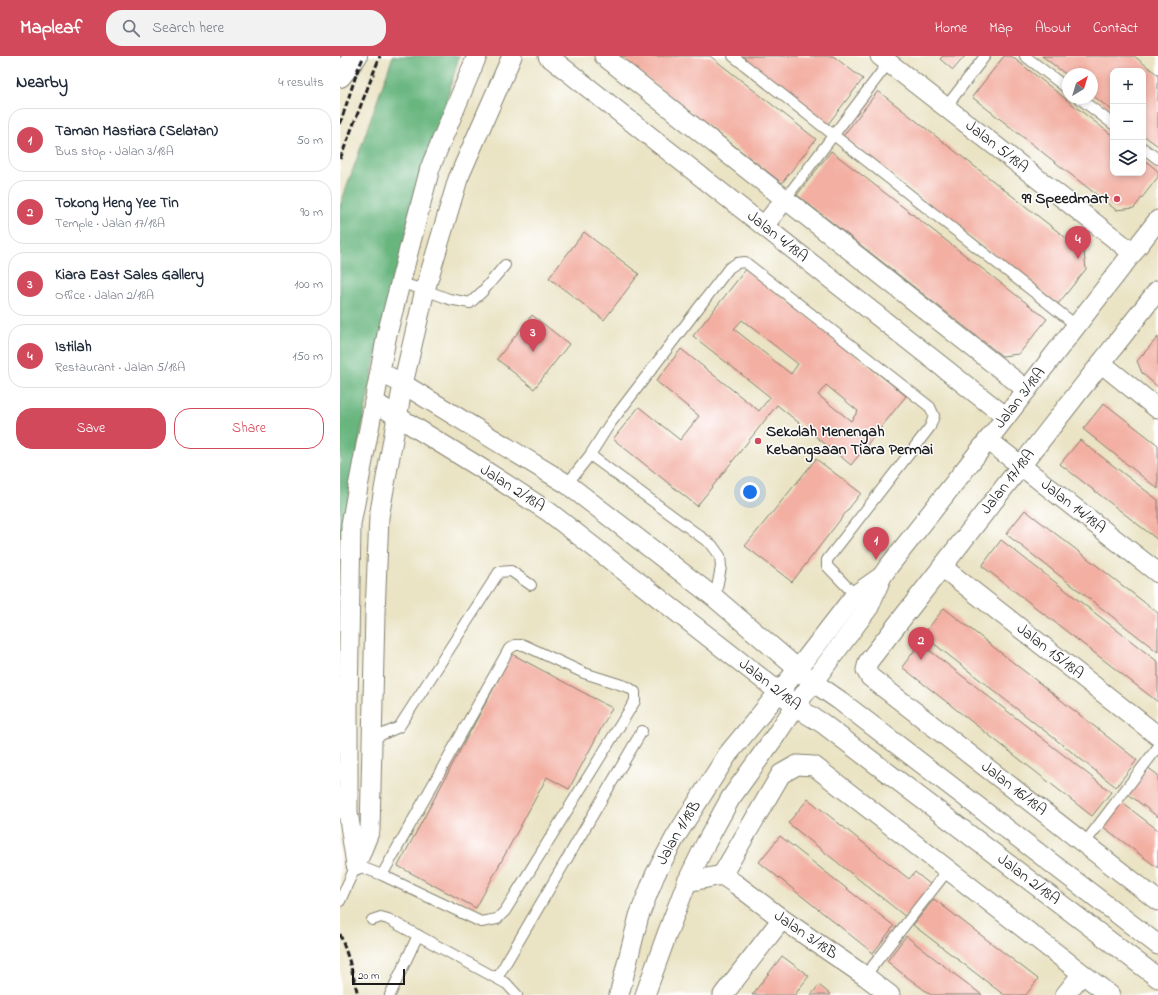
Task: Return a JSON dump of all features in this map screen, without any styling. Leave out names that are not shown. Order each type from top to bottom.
[{"type":"street","points":[[340,76],[356,56]]},
{"type":"street","points":[[356,865],[348,812],[351,524],[387,334],[430,168],[476,56]]},
{"type":"street","points":[[356,865],[370,830],[375,613],[379,517],[403,384],[425,290],[458,179],[512,56]]},
{"type":"street","name":"Jalan 4/18A","points":[[548,56],[1006,417]]},
{"type":"street","name":"Jalan 4/18A","points":[[604,56],[1027,390]]},
{"type":"street","name":"Jalan 5/18A","points":[[885,59],[1133,253]]},
{"type":"street","points":[[764,226],[785,199]]},
{"type":"street","name":"Jalan 3/18A","points":[[813,682],[870,607],[882,576],[889,566],[1133,253],[1152,241],[1158,220]]},
{"type":"street","name":"Jalan 17/18A","points":[[870,677],[866,670],[868,662],[1158,290]]},
{"type":"street","points":[[1101,363],[1158,409]]},
{"type":"street","name":"Jalan 2/18A","points":[[380,372],[403,384],[567,484],[715,598],[813,682],[1158,945]]},
{"type":"street","name":"Jalan 2/18A","points":[[374,402],[484,470],[548,512],[807,714],[828,728],[1158,978]]},
{"type":"street","name":"Jalan 14/18A","points":[[988,440],[1158,572]]},
{"type":"street","name":"Jalan 15/18A","points":[[942,567],[1158,736]]},
{"type":"street","name":"Jalan 3/18A","points":[[798,669],[855,595],[882,576]]},
{"type":"street","name":"Jalan 1/18B","points":[[619,995],[639,916],[655,875],[676,836],[728,754],[798,669]]},
{"type":"street","name":"Jalan 16/18A","points":[[870,677],[1158,901]]},
{"type":"street","name":"Jalan 1/18B","points":[[646,995],[666,934],[687,882],[706,843],[730,799],[813,682]]},
{"type":"street","points":[[687,882],[722,875],[781,774],[797,766],[814,766],[1110,995]]},
{"type":"street","points":[[348,767],[371,767]]},
{"type":"street","points":[[706,843],[722,875]]},
{"type":"street","name":"Jalan 3/18B","points":[[722,875],[782,919],[865,976],[888,994]]},
{"type":"street","points":[[723,995],[782,919]]},
{"type":"street","points":[[1065,995],[1082,974]]},
{"type":"lane","points":[[733,56],[1077,326]]},
{"type":"lane","points":[[946,107],[985,56]]},
{"type":"lane","points":[[1025,56],[1062,84]]},
{"type":"lane","points":[[785,199],[833,135],[885,59]]},
{"type":"lane","points":[[1087,104],[1110,122]]},
{"type":"lane","points":[[1146,150],[1158,159]]},
{"type":"lane","points":[[567,484],[590,455],[609,425],[729,268],[737,263],[745,262],[930,407],[934,416],[930,427],[827,560],[827,566],[855,595]]},
{"type":"lane","points":[[401,283],[449,299],[470,303],[483,291],[505,264]]},
{"type":"lane","points":[[590,455],[712,545],[720,556],[721,567],[715,598]]},
{"type":"lane","points":[[372,739],[399,727],[499,572],[511,571],[532,585]]},
{"type":"lane","points":[[340,901],[356,865],[382,875],[481,922],[497,919],[505,911],[635,701],[634,692],[628,687],[584,673],[524,645],[515,645],[509,649],[382,875]]},
{"type":"lane","points":[[497,978],[642,731]]},
{"type":"lane","points":[[1084,844],[1158,747]]},
{"type":"lane","points":[[865,976],[948,870]]},
{"type":"lane","points":[[611,995],[639,916]]},
{"type":"lane","points":[[372,920],[381,917],[388,919],[497,978],[523,995]]},
{"type":"lane","points":[[390,995],[418,935]]},
{"type":"lane","points":[[508,985],[518,995]]},
{"type":"green space","points":[[393,56],[459,56],[377,349],[344,521],[340,563],[340,206]]},
{"type":"building","points":[[619,56],[710,56],[816,139],[782,183]]},
{"type":"building","points":[[741,56],[833,56],[863,79],[828,124]]},
{"type":"building","points":[[943,56],[965,56],[953,70],[940,59]]},
{"type":"building","points":[[1004,56],[1011,56],[1062,96],[1062,104],[1072,104],[1110,134],[1110,176],[1146,176],[1146,161],[1158,171],[1158,177],[1134,208],[1116,210],[972,97]]},
{"type":"building","points":[[1042,56],[1134,56],[1158,75],[1158,146],[1146,137],[1146,68],[1110,68],[1110,109],[1098,100],[1098,68],[1062,68],[1062,71]]},
{"type":"building","points":[[878,91],[1084,252],[1086,269],[1058,304],[843,136]]},
{"type":"building","points":[[831,151],[1047,319],[1019,354],[1002,356],[797,195]]},
{"type":"building","points":[[584,232],[639,274],[604,320],[549,278]]},
{"type":"building","points":[[747,268],[906,396],[851,465],[777,405],[697,506],[613,439],[639,407],[680,440],[699,416],[656,381],[681,349],[759,411],[770,397],[693,336]],"holes":[[[742,320],[798,364],[791,374],[734,329]],[[826,385],[858,411],[851,421],[818,395]]]},
{"type":"building","points":[[532,315],[569,344],[534,389],[497,359]]},
{"type":"building","points":[[1158,337],[1158,387],[1142,373],[1137,361]]},
{"type":"building","points":[[1104,403],[1158,445],[1158,489],[1083,429]]},
{"type":"building","points":[[1080,440],[1158,500],[1158,540],[1060,464]]},
{"type":"building","points":[[816,459],[861,493],[792,582],[745,546]]},
{"type":"building","points":[[1025,510],[1158,613],[1158,652],[1006,534]]},
{"type":"building","points":[[1001,540],[1158,662],[1158,702],[982,566]]},
{"type":"building","points":[[944,608],[1137,760],[1116,787],[923,635]]},
{"type":"building","points":[[920,643],[1111,792],[1092,816],[902,667]]},
{"type":"building","points":[[512,654],[612,708],[569,789],[547,777],[476,908],[398,866]]},
{"type":"building","points":[[1147,767],[1158,775],[1158,817],[1127,793]]},
{"type":"building","points":[[808,799],[909,879],[915,872],[931,885],[906,917],[788,823]]},
{"type":"building","points":[[1121,802],[1158,830],[1158,868],[1102,826]]},
{"type":"building","points":[[780,836],[894,926],[873,953],[759,862]]},
{"type":"building","points":[[934,899],[1038,979],[1026,995],[1004,995],[913,925]]},
{"type":"building","points":[[906,936],[982,995],[931,995],[899,971],[887,961]]},
{"type":"building","points":[[782,956],[809,976],[795,995],[752,995]]},
{"type":"building","points":[[819,985],[831,995],[811,995]]},
{"type":"railway","points":[[340,124],[358,69],[364,56]]},
{"type":"railway","points":[[340,159],[380,56]]},
{"type":"railway","points":[[340,934],[349,960],[358,995]]},
{"type":"place","name":"99 Speedmart","points":[[1117,199]]},
{"type":"place","name":"Istilah","points":[[1078,259]]},
{"type":"place","name":"Kiara East Sales Gallery","points":[[533,352]]},
{"type":"place","name":"Sekolah Menengah Kebangsaan Tiara Permai","points":[[758,441]]},
{"type":"place","name":"Taman Mastiara (Selatan)","points":[[876,560]]},
{"type":"place","name":"Tokong Heng Yee Tin","points":[[921,660]]}]
